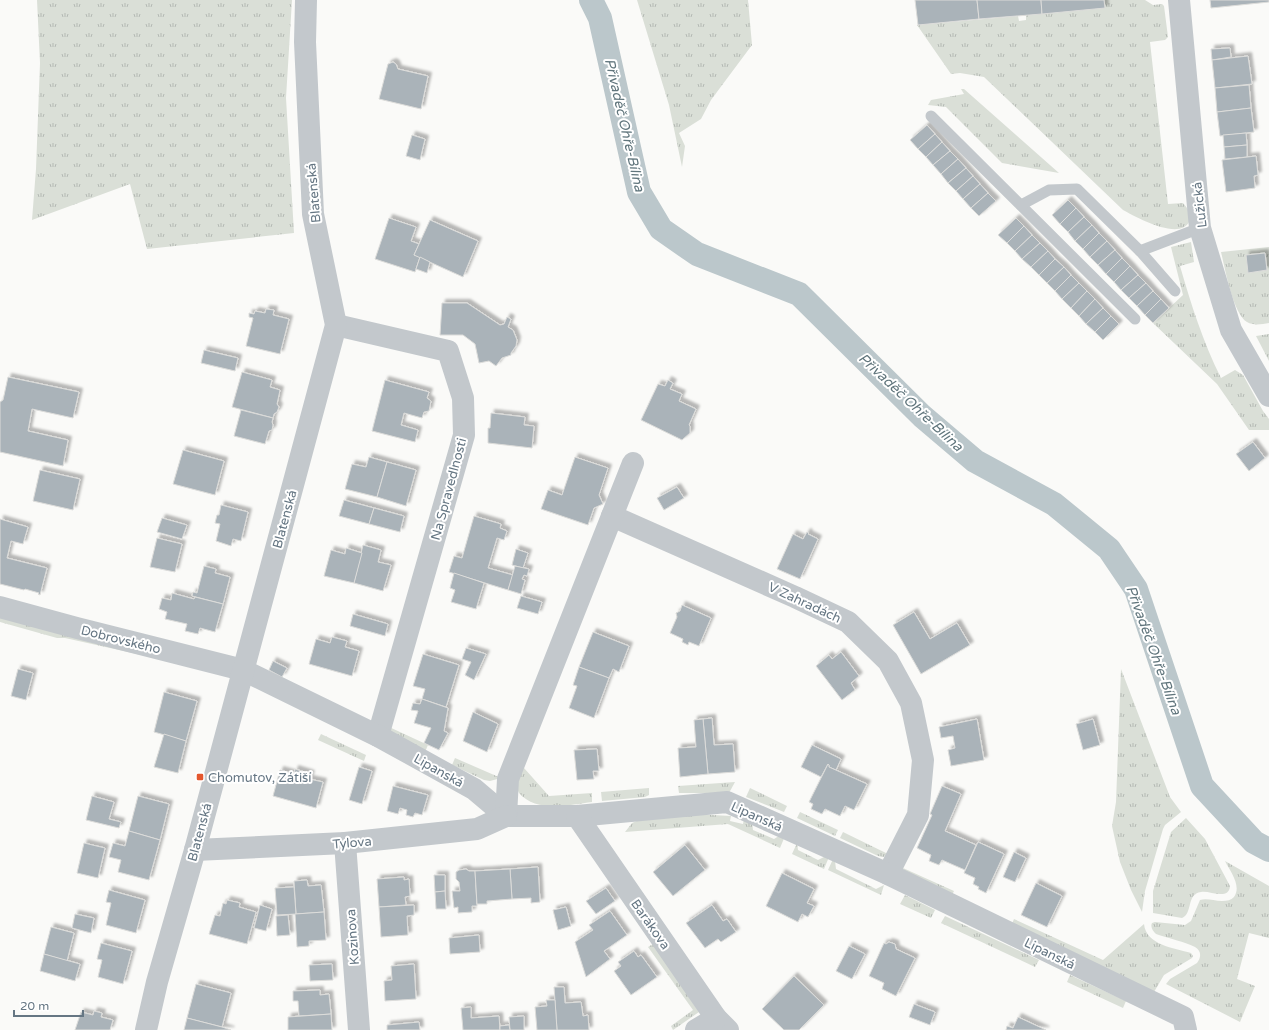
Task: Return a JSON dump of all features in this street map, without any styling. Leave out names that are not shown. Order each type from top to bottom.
[{"type":"street","name":"Blatenská","points":[[146,1030],[157,982],[195,850],[336,325],[313,214],[305,42],[306,0]]},
{"type":"street","name":"Lužická","points":[[1179,0],[1200,228],[1231,330],[1269,396]]},
{"type":"street","name":"Na Spravedlnosti","points":[[336,325],[448,351],[463,398],[464,435],[378,736]]},
{"type":"street","points":[[506,816],[508,779],[633,463]]},
{"type":"street","name":"V Zahradách","points":[[612,516],[796,597],[848,622],[888,661],[911,703],[923,760],[918,815],[888,874]]},
{"type":"street","name":"Dobrovského","points":[[0,607],[243,670]]},
{"type":"street","name":"Lipanská","points":[[243,670],[378,736],[474,789],[506,816],[577,816],[727,802],[888,874],[1183,1017],[1186,1030]]},
{"type":"street","name":"Tylova","points":[[195,850],[345,843],[476,829],[506,816]]},
{"type":"street","name":"Barákova","points":[[577,816],[722,1024]]},
{"type":"street","name":"Kozinova","points":[[345,843],[359,1030]]},
{"type":"street","points":[[696,1030],[722,1024]]},
{"type":"lane","points":[[931,116],[1135,319]]},
{"type":"lane","points":[[1021,205],[1049,190],[1077,189],[1140,252],[1175,291]]},
{"type":"lane","points":[[1140,252],[1200,228]]},
{"type":"green space","points":[[37,0],[292,0],[286,98],[294,233],[147,249],[130,184],[32,220],[36,169],[40,63]]},
{"type":"green space","points":[[637,0],[748,0],[752,45],[711,100],[701,119],[679,133],[685,146],[682,167],[669,105]]},
{"type":"green space","points":[[1103,0],[1145,0],[1153,5],[1162,4],[1164,6],[1168,37],[1165,40],[1150,42],[1168,204],[1183,203],[1188,210],[1190,219],[1184,227],[1176,229],[1157,226],[1137,218],[1123,210],[984,77],[960,73],[951,74],[917,25],[1018,16],[1019,21],[1026,20],[1026,15],[1104,8]]},
{"type":"green space","points":[[961,89],[964,89],[1059,173],[1002,163],[946,107],[928,105],[931,100],[964,94]]},
{"type":"green space","points":[[1191,242],[1194,262],[1180,266],[1203,337],[1221,378],[1235,370],[1243,375],[1269,419],[1269,430],[1249,430],[1217,384],[1153,323],[1183,295],[1171,247]]},
{"type":"green space","points":[[1269,247],[1269,323],[1252,324],[1247,322],[1242,317],[1234,301],[1221,252]]},
{"type":"green space","points":[[1269,334],[1269,361],[1256,336]]},
{"type":"green space","points":[[0,616],[191,666],[65,638],[57,638],[0,622]]},
{"type":"green space","points":[[1121,669],[1170,797],[1181,812],[1165,825],[1163,829],[1145,891],[1142,912],[1131,890],[1120,862],[1112,826],[1116,802]]},
{"type":"green space","points":[[387,726],[428,745],[425,752],[390,735]]},
{"type":"green space","points":[[321,734],[366,755],[364,761],[318,740]]},
{"type":"green space","points":[[455,758],[501,778],[490,781],[484,780],[452,765]]},
{"type":"green space","points":[[524,768],[549,796],[592,793],[592,802],[554,806],[534,803],[526,799],[519,793],[516,781]]},
{"type":"green space","points":[[735,782],[729,793],[679,793],[678,786]]},
{"type":"green space","points":[[649,788],[649,795],[645,797],[602,801],[601,792]]},
{"type":"green space","points":[[750,788],[787,806],[784,812],[746,797]]},
{"type":"green space","points":[[800,812],[838,830],[835,836],[797,818]]},
{"type":"green space","points":[[693,814],[731,816],[730,821],[743,824],[744,819],[752,822],[753,830],[774,839],[782,834],[785,836],[780,848],[728,824],[625,832],[632,823],[639,820]]},
{"type":"green space","points":[[1186,818],[1205,839],[1230,886],[1229,890],[1222,894],[1201,892],[1196,894],[1191,900],[1188,913],[1182,918],[1153,913],[1153,891],[1171,832]]},
{"type":"green space","points":[[843,832],[888,854],[884,857],[878,856],[840,838]]},
{"type":"green space","points":[[797,843],[798,850],[818,860],[826,856],[829,857],[824,869],[792,854]]},
{"type":"green space","points":[[833,859],[835,861],[836,869],[876,889],[884,885],[881,895],[828,870]]},
{"type":"green space","points":[[1225,861],[1269,886],[1269,938],[1249,933],[1237,979],[1255,986],[1240,1022],[1166,984],[1170,979],[1197,963],[1200,953],[1199,950],[1191,945],[1156,934],[1151,926],[1152,923],[1155,922],[1185,925],[1191,921],[1200,900],[1205,899],[1224,901],[1230,900],[1234,897],[1237,888],[1236,883]]},
{"type":"green space","points":[[903,868],[954,891],[950,899],[904,871]]},
{"type":"green space","points":[[905,895],[935,910],[931,918],[900,904]]},
{"type":"green space","points":[[945,916],[1039,960],[1035,967],[941,923]]},
{"type":"green space","points":[[1014,919],[1103,960],[1144,924],[1146,931],[1155,941],[1169,947],[1191,953],[1193,956],[1164,975],[1154,992],[1011,926]]},
{"type":"green space","points":[[653,944],[699,1012],[673,1030],[671,1026],[693,1010],[648,947]]},
{"type":"green space","points":[[1070,975],[1126,1001],[1123,1008],[1067,982]]},
{"type":"building","points":[[915,0],[977,0],[979,19],[918,25]]},
{"type":"building","points":[[977,0],[1041,0],[1042,14],[979,19]]},
{"type":"building","points":[[1041,0],[1104,0],[1105,8],[1042,14]]},
{"type":"building","points":[[1210,0],[1269,0],[1269,2],[1211,8]]},
{"type":"building","points":[[1230,48],[1231,57],[1212,60],[1211,49]]},
{"type":"building","points":[[1248,56],[1252,84],[1215,88],[1212,60]]},
{"type":"building","points":[[393,62],[396,64],[398,69],[428,76],[421,109],[379,99],[388,64]]},
{"type":"building","points":[[1249,85],[1251,108],[1217,112],[1215,88]]},
{"type":"building","points":[[1251,108],[1254,132],[1220,136],[1217,112]]},
{"type":"building","points":[[927,125],[935,134],[918,149],[910,140]]},
{"type":"building","points":[[1246,133],[1247,145],[1224,147],[1223,135]]},
{"type":"building","points":[[935,134],[942,142],[926,157],[918,149]]},
{"type":"building","points":[[412,135],[425,139],[420,160],[406,156]]},
{"type":"building","points":[[942,142],[950,151],[933,165],[926,157]]},
{"type":"building","points":[[1247,145],[1247,157],[1225,159],[1224,147]]},
{"type":"building","points":[[950,151],[958,159],[941,174],[933,165]]},
{"type":"building","points":[[1256,156],[1258,175],[1254,176],[1255,188],[1226,192],[1222,160]]},
{"type":"building","points":[[958,159],[966,168],[948,183],[941,174]]},
{"type":"building","points":[[966,168],[973,176],[956,191],[948,183]]},
{"type":"building","points":[[973,176],[980,184],[963,199],[956,191]]},
{"type":"building","points":[[980,184],[988,193],[971,208],[963,199]]},
{"type":"building","points":[[988,193],[996,201],[979,216],[971,208]]},
{"type":"building","points":[[1068,200],[1076,208],[1060,224],[1052,215]]},
{"type":"building","points":[[1076,208],[1084,217],[1068,232],[1060,224]]},
{"type":"building","points":[[1084,217],[1092,225],[1075,241],[1068,232]]},
{"type":"building","points":[[389,218],[416,227],[411,241],[419,244],[414,255],[420,257],[415,272],[375,259]]},
{"type":"building","points":[[1016,218],[1024,226],[1007,243],[998,235]]},
{"type":"building","points":[[430,220],[478,241],[463,277],[414,255]]},
{"type":"building","points":[[1092,225],[1099,233],[1083,249],[1075,241]]},
{"type":"building","points":[[1024,226],[1032,235],[1015,251],[1007,243]]},
{"type":"building","points":[[1099,233],[1107,241],[1090,257],[1083,249]]},
{"type":"building","points":[[1032,235],[1040,243],[1022,259],[1015,251]]},
{"type":"building","points":[[1107,241],[1115,250],[1098,265],[1090,257]]},
{"type":"building","points":[[1040,243],[1048,251],[1031,267],[1022,259]]},
{"type":"building","points":[[1115,250],[1122,258],[1106,274],[1098,265]]},
{"type":"building","points":[[1048,251],[1055,259],[1039,275],[1031,267]]},
{"type":"building","points":[[1265,253],[1267,270],[1248,273],[1246,255]]},
{"type":"building","points":[[420,257],[430,262],[427,273],[416,269]]},
{"type":"building","points":[[1122,258],[1130,266],[1114,282],[1106,274]]},
{"type":"building","points":[[1055,259],[1064,267],[1047,283],[1039,275]]},
{"type":"building","points":[[1130,266],[1138,275],[1121,290],[1114,282]]},
{"type":"building","points":[[1064,267],[1071,275],[1055,291],[1047,283]]},
{"type":"building","points":[[1071,275],[1079,283],[1062,299],[1055,291]]},
{"type":"building","points":[[1138,275],[1146,283],[1129,298],[1121,290]]},
{"type":"building","points":[[1079,283],[1087,291],[1071,308],[1062,299]]},
{"type":"building","points":[[1146,283],[1153,291],[1137,306],[1129,298]]},
{"type":"building","points":[[1087,291],[1095,299],[1079,316],[1071,308]]},
{"type":"building","points":[[1153,291],[1161,299],[1145,315],[1137,306]]},
{"type":"building","points":[[1095,299],[1103,308],[1086,324],[1079,316]]},
{"type":"building","points":[[1161,299],[1169,308],[1153,323],[1145,315]]},
{"type":"building","points":[[442,303],[467,303],[500,325],[504,324],[507,317],[511,319],[508,327],[513,330],[517,340],[516,346],[511,355],[502,358],[496,366],[489,361],[479,363],[475,344],[463,335],[440,335]]},
{"type":"building","points":[[1103,308],[1111,316],[1095,332],[1086,324]]},
{"type":"building","points":[[266,309],[274,310],[273,315],[289,319],[280,354],[246,346],[253,318],[249,317],[249,313],[254,314],[255,311],[265,313]]},
{"type":"building","points":[[1111,316],[1119,324],[1103,340],[1095,332]]},
{"type":"building","points":[[204,350],[238,358],[235,371],[201,363]]},
{"type":"building","points":[[242,372],[272,380],[270,387],[280,390],[277,404],[279,407],[273,418],[232,407]]},
{"type":"building","points":[[8,377],[79,392],[73,418],[32,409],[28,431],[68,440],[63,466],[0,452],[0,402],[3,400]]},
{"type":"building","points":[[385,380],[429,392],[427,398],[431,401],[429,411],[424,412],[422,418],[404,413],[401,425],[418,430],[415,442],[372,431]]},
{"type":"building","points":[[668,380],[673,383],[670,389],[682,394],[679,401],[696,409],[689,425],[690,433],[682,440],[641,420],[658,384],[665,386]]},
{"type":"building","points":[[241,410],[273,418],[272,430],[269,431],[265,444],[234,436]]},
{"type":"building","points":[[491,413],[525,417],[524,425],[534,426],[532,448],[488,443],[488,428],[490,428]]},
{"type":"building","points":[[1253,442],[1265,458],[1249,471],[1236,454]]},
{"type":"building","points":[[183,450],[224,461],[215,495],[173,484]]},
{"type":"building","points":[[369,457],[387,462],[377,497],[345,489],[352,464],[366,467]]},
{"type":"building","points":[[575,457],[608,468],[599,495],[603,504],[594,508],[588,525],[541,509],[548,490],[562,495]]},
{"type":"building","points":[[387,462],[416,470],[406,506],[377,497]]},
{"type":"building","points":[[40,470],[80,479],[73,510],[33,501]]},
{"type":"building","points":[[677,487],[684,498],[664,510],[657,498]]},
{"type":"building","points":[[344,500],[374,508],[369,524],[339,516]]},
{"type":"building","points":[[221,505],[248,512],[241,541],[233,539],[231,546],[216,541],[220,524],[215,523],[217,515],[219,515]]},
{"type":"building","points":[[374,508],[404,516],[400,532],[369,524]]},
{"type":"building","points":[[474,516],[501,524],[500,528],[507,531],[504,540],[497,538],[488,568],[513,575],[508,590],[449,572],[454,556],[462,558]]},
{"type":"building","points":[[162,518],[187,525],[182,539],[157,532]]},
{"type":"building","points":[[0,519],[28,527],[23,544],[11,541],[7,558],[47,568],[40,595],[38,594],[39,593],[25,589],[0,584]]},
{"type":"building","points":[[807,532],[818,539],[800,579],[777,569],[793,534],[803,539]]},
{"type":"building","points":[[157,538],[182,544],[175,572],[150,567]]},
{"type":"building","points":[[363,545],[381,550],[378,562],[391,565],[383,591],[354,583]]},
{"type":"building","points":[[346,548],[362,553],[354,583],[324,576],[331,550],[345,554]]},
{"type":"building","points":[[516,549],[528,553],[523,568],[512,565]]},
{"type":"building","points":[[204,566],[216,569],[215,573],[230,577],[223,604],[192,596],[193,592],[197,593]]},
{"type":"building","points":[[515,566],[529,569],[527,576],[524,575],[522,579],[525,580],[521,594],[508,590]]},
{"type":"building","points":[[454,573],[484,583],[476,609],[451,602],[455,590],[450,588]]},
{"type":"building","points":[[172,593],[194,599],[195,597],[223,604],[215,632],[200,628],[198,634],[185,631],[187,624],[165,619],[167,612],[159,609],[162,598],[171,600]]},
{"type":"building","points":[[521,596],[542,602],[538,614],[517,608]]},
{"type":"building","points":[[682,605],[711,618],[699,646],[689,642],[688,645],[682,642],[683,639],[670,633],[677,617],[676,613],[680,611]]},
{"type":"building","points":[[914,612],[930,639],[957,623],[970,645],[921,674],[893,625]]},
{"type":"building","points":[[353,614],[388,624],[385,636],[350,626]]},
{"type":"building","points":[[593,632],[629,646],[619,672],[613,669],[609,678],[579,667]]},
{"type":"building","points":[[332,637],[347,641],[345,647],[359,651],[352,676],[309,664],[316,639],[330,643]]},
{"type":"building","points":[[466,648],[486,654],[474,680],[465,675],[471,662],[462,659]]},
{"type":"building","points":[[841,652],[859,676],[851,683],[855,690],[842,700],[816,666],[829,655],[832,659]]},
{"type":"building","points":[[423,654],[459,665],[446,707],[422,699],[425,689],[413,686]]},
{"type":"building","points":[[273,661],[287,668],[282,677],[269,670]]},
{"type":"building","points":[[579,667],[609,678],[594,718],[569,708],[577,686],[573,685]]},
{"type":"building","points":[[18,669],[33,673],[26,700],[11,696]]},
{"type":"building","points":[[164,692],[197,701],[186,741],[154,732]]},
{"type":"building","points":[[422,699],[448,708],[444,731],[448,733],[439,750],[424,743],[431,728],[414,723],[418,711],[411,710],[413,703],[420,704]]},
{"type":"building","points":[[473,712],[498,724],[487,752],[463,741]]},
{"type":"building","points":[[712,718],[714,745],[733,744],[735,772],[708,774],[703,719]]},
{"type":"building","points":[[703,719],[708,774],[680,777],[678,748],[696,747],[694,720]]},
{"type":"building","points":[[977,719],[984,760],[951,766],[948,750],[955,748],[953,736],[941,738],[939,727]]},
{"type":"building","points":[[1093,719],[1100,745],[1083,750],[1076,724]]},
{"type":"building","points":[[164,734],[186,741],[178,773],[154,767]]},
{"type":"building","points":[[812,745],[841,759],[836,770],[829,767],[828,764],[821,777],[801,767]]},
{"type":"building","points":[[597,749],[599,771],[593,771],[594,779],[577,780],[574,750]]},
{"type":"building","points":[[828,764],[829,767],[867,784],[854,810],[845,806],[840,816],[825,809],[822,814],[811,809],[813,804],[809,802]]},
{"type":"building","points":[[359,767],[372,771],[362,804],[349,800]]},
{"type":"building","points":[[295,769],[311,774],[309,779],[323,782],[316,808],[273,796],[280,770],[294,774]]},
{"type":"building","points":[[393,786],[428,795],[422,815],[415,813],[413,817],[406,815],[407,810],[400,808],[398,814],[387,811]]},
{"type":"building","points":[[942,786],[961,794],[945,831],[976,845],[965,870],[942,860],[939,865],[929,861],[931,855],[917,848],[932,815],[930,814]]},
{"type":"building","points":[[92,796],[114,802],[109,819],[121,822],[119,828],[86,820]]},
{"type":"building","points":[[138,796],[169,804],[160,840],[129,831]]},
{"type":"building","points":[[129,831],[160,840],[149,880],[118,872],[121,860],[109,857],[113,843],[125,846]]},
{"type":"building","points":[[978,842],[1004,854],[986,893],[978,889],[979,887],[973,884],[975,878],[964,873]]},
{"type":"building","points":[[84,843],[105,848],[98,878],[77,873]]},
{"type":"building","points":[[685,845],[705,870],[673,896],[653,872]]},
{"type":"building","points":[[1014,852],[1026,858],[1015,882],[1003,877]]},
{"type":"building","points":[[538,867],[540,902],[531,903],[531,898],[512,899],[510,869]]},
{"type":"building","points":[[466,869],[469,871],[475,871],[477,906],[472,906],[472,912],[458,913],[458,907],[454,908],[452,891],[460,891],[459,882],[456,879],[456,872]]},
{"type":"building","points":[[510,869],[512,899],[487,901],[487,904],[477,904],[475,871]]},
{"type":"building","points":[[782,873],[814,889],[807,903],[814,906],[808,917],[802,914],[798,922],[766,906]]},
{"type":"building","points":[[434,875],[445,875],[445,891],[435,892]]},
{"type":"building","points":[[404,877],[404,880],[409,879],[410,896],[405,897],[406,905],[379,907],[377,879]]},
{"type":"building","points":[[307,880],[308,886],[321,885],[324,912],[296,914],[294,881]]},
{"type":"building","points":[[1036,883],[1062,896],[1047,927],[1021,915]]},
{"type":"building","points":[[294,887],[296,914],[277,915],[275,888]]},
{"type":"building","points":[[606,888],[615,901],[596,914],[586,901]]},
{"type":"building","points":[[109,890],[145,900],[136,933],[106,925],[111,903],[106,902]]},
{"type":"building","points":[[445,891],[446,909],[436,909],[435,892]]},
{"type":"building","points":[[227,900],[240,903],[239,907],[256,912],[247,944],[209,934],[215,915],[220,916],[223,903],[226,904]]},
{"type":"building","points":[[260,905],[272,909],[266,931],[254,928]]},
{"type":"building","points":[[414,905],[414,915],[407,916],[408,935],[381,937],[379,907]]},
{"type":"building","points":[[712,905],[723,921],[727,919],[736,932],[721,942],[718,939],[705,948],[686,923]]},
{"type":"building","points":[[566,907],[571,926],[558,930],[553,910]]},
{"type":"building","points":[[610,911],[627,935],[604,951],[610,959],[586,977],[575,942],[593,930],[589,925]]},
{"type":"building","points":[[324,912],[326,940],[309,941],[309,946],[297,947],[295,914]]},
{"type":"building","points":[[75,914],[94,918],[91,933],[72,928]]},
{"type":"building","points":[[288,915],[290,935],[277,936],[276,916]]},
{"type":"building","points":[[51,927],[74,933],[67,961],[44,954]]},
{"type":"building","points":[[479,935],[480,952],[450,954],[449,938]]},
{"type":"building","points":[[889,942],[895,944],[896,949],[915,958],[896,996],[882,989],[884,983],[869,976],[884,943],[886,944]]},
{"type":"building","points":[[101,943],[132,951],[123,984],[98,977],[102,960],[97,959]]},
{"type":"building","points":[[849,946],[865,954],[852,979],[836,971]]},
{"type":"building","points":[[634,951],[638,957],[641,955],[657,977],[631,995],[614,971],[621,966],[618,962]]},
{"type":"building","points":[[44,954],[80,964],[75,981],[40,971]]},
{"type":"building","points":[[332,964],[333,980],[310,981],[309,965]]},
{"type":"building","points":[[414,964],[416,999],[385,1001],[384,981],[392,980],[391,966]]},
{"type":"building","points":[[794,976],[824,1005],[799,1030],[784,1030],[762,1009]]},
{"type":"building","points":[[196,984],[231,993],[222,1027],[187,1018]]},
{"type":"building","points":[[554,987],[564,987],[565,1003],[581,1002],[583,1016],[588,1015],[589,1030],[557,1030]]},
{"type":"building","points":[[320,990],[320,995],[329,994],[331,1014],[299,1016],[298,1001],[293,1001],[293,991]]},
{"type":"building","points":[[546,1000],[555,1000],[557,1030],[537,1030],[535,1007],[547,1006]]},
{"type":"building","points":[[914,1004],[935,1012],[930,1025],[909,1017]]},
{"type":"building","points":[[471,1007],[471,1018],[499,1016],[500,1030],[463,1030],[461,1008]]},
{"type":"building","points":[[94,1011],[102,1013],[101,1017],[113,1020],[110,1030],[75,1030],[81,1012],[93,1015]]},
{"type":"building","points":[[331,1014],[332,1030],[288,1030],[288,1017]]},
{"type":"building","points":[[524,1016],[524,1030],[510,1030],[509,1017]]},
{"type":"building","points":[[1018,1017],[1046,1030],[1006,1030],[1007,1026],[1013,1028]]},
{"type":"building","points":[[187,1018],[222,1027],[231,1030],[184,1030]]},
{"type":"building","points":[[419,1022],[420,1030],[387,1030],[387,1025]]},
{"type":"building","points":[[509,1025],[510,1030],[500,1030],[500,1026]]},
{"type":"waterway","name":"Přivaděč Ohře-Bílina","points":[[591,0],[600,18],[639,192],[661,229],[697,254],[799,294],[922,416],[975,461],[1054,504],[1109,549],[1136,589],[1202,786],[1254,842],[1269,850]]},
{"type":"place","name":"Chomutov, Zátiší","points":[[200,777]]}]
